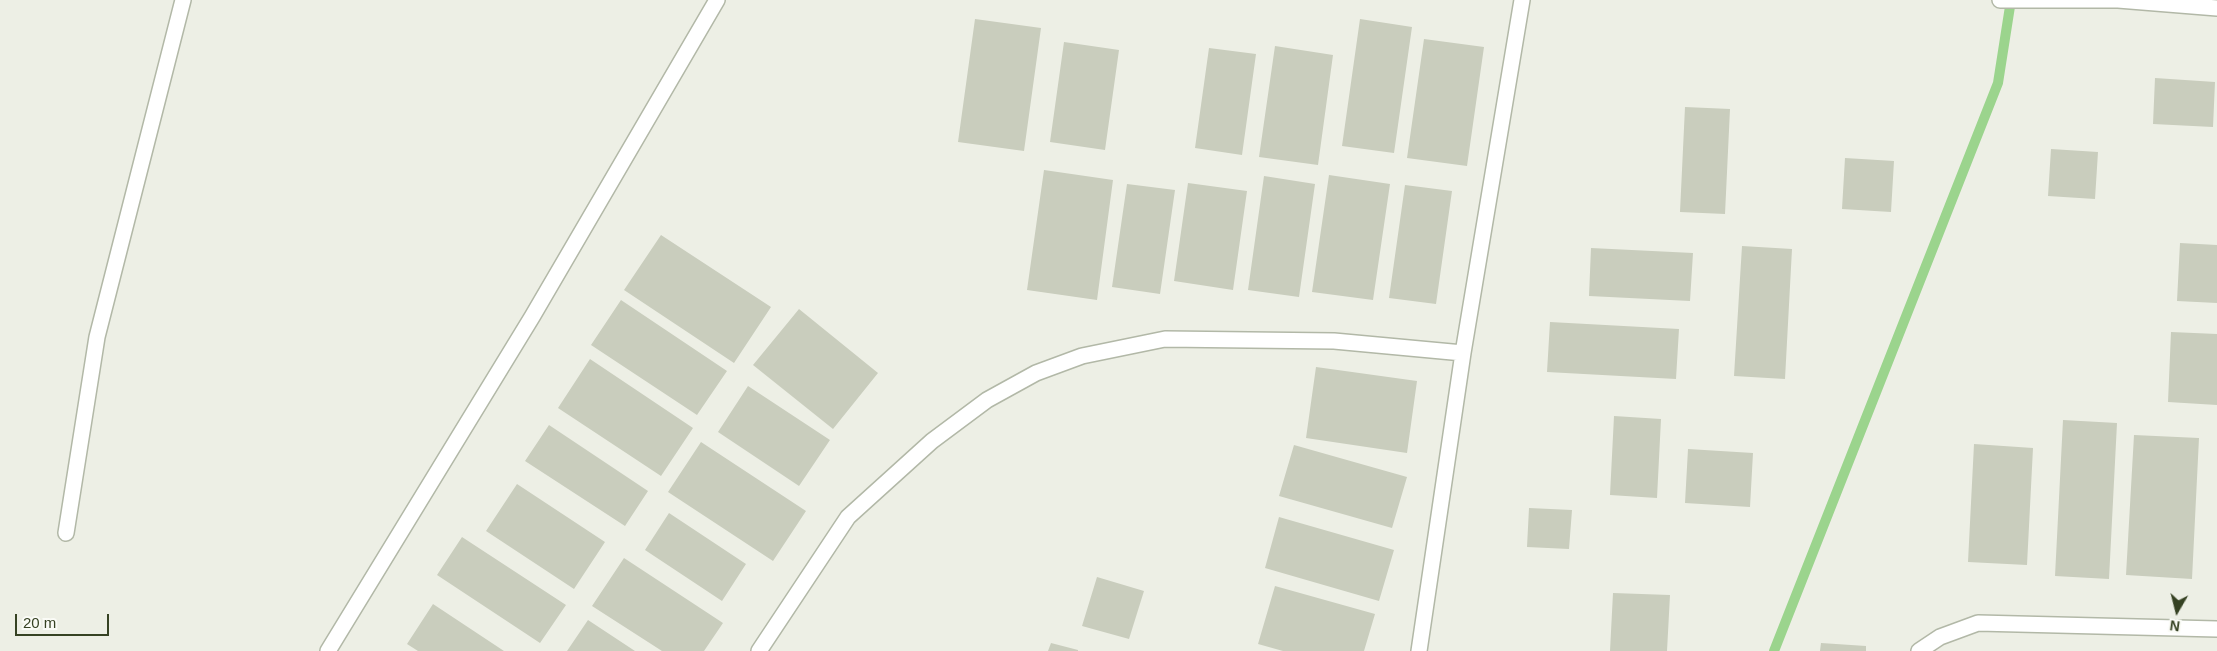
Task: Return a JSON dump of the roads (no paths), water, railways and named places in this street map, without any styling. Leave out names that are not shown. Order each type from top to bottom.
[{"type":"street","points":[[66,533],[97,337],[183,0]]},
{"type":"street","points":[[328,651],[527,326],[717,0]]},
{"type":"street","points":[[1419,651],[1463,353],[1522,0]]},
{"type":"street","points":[[2000,0],[2118,0],[2217,8]]},
{"type":"street","points":[[759,651],[848,517],[932,441],[987,400],[1036,372],[1082,356],[1165,339],[1334,341],[1463,353]]},
{"type":"street","points":[[1919,651],[1940,637],[1978,623],[2217,629]]},
{"type":"waterway","points":[[1774,651],[1998,83],[2011,0]]}]
